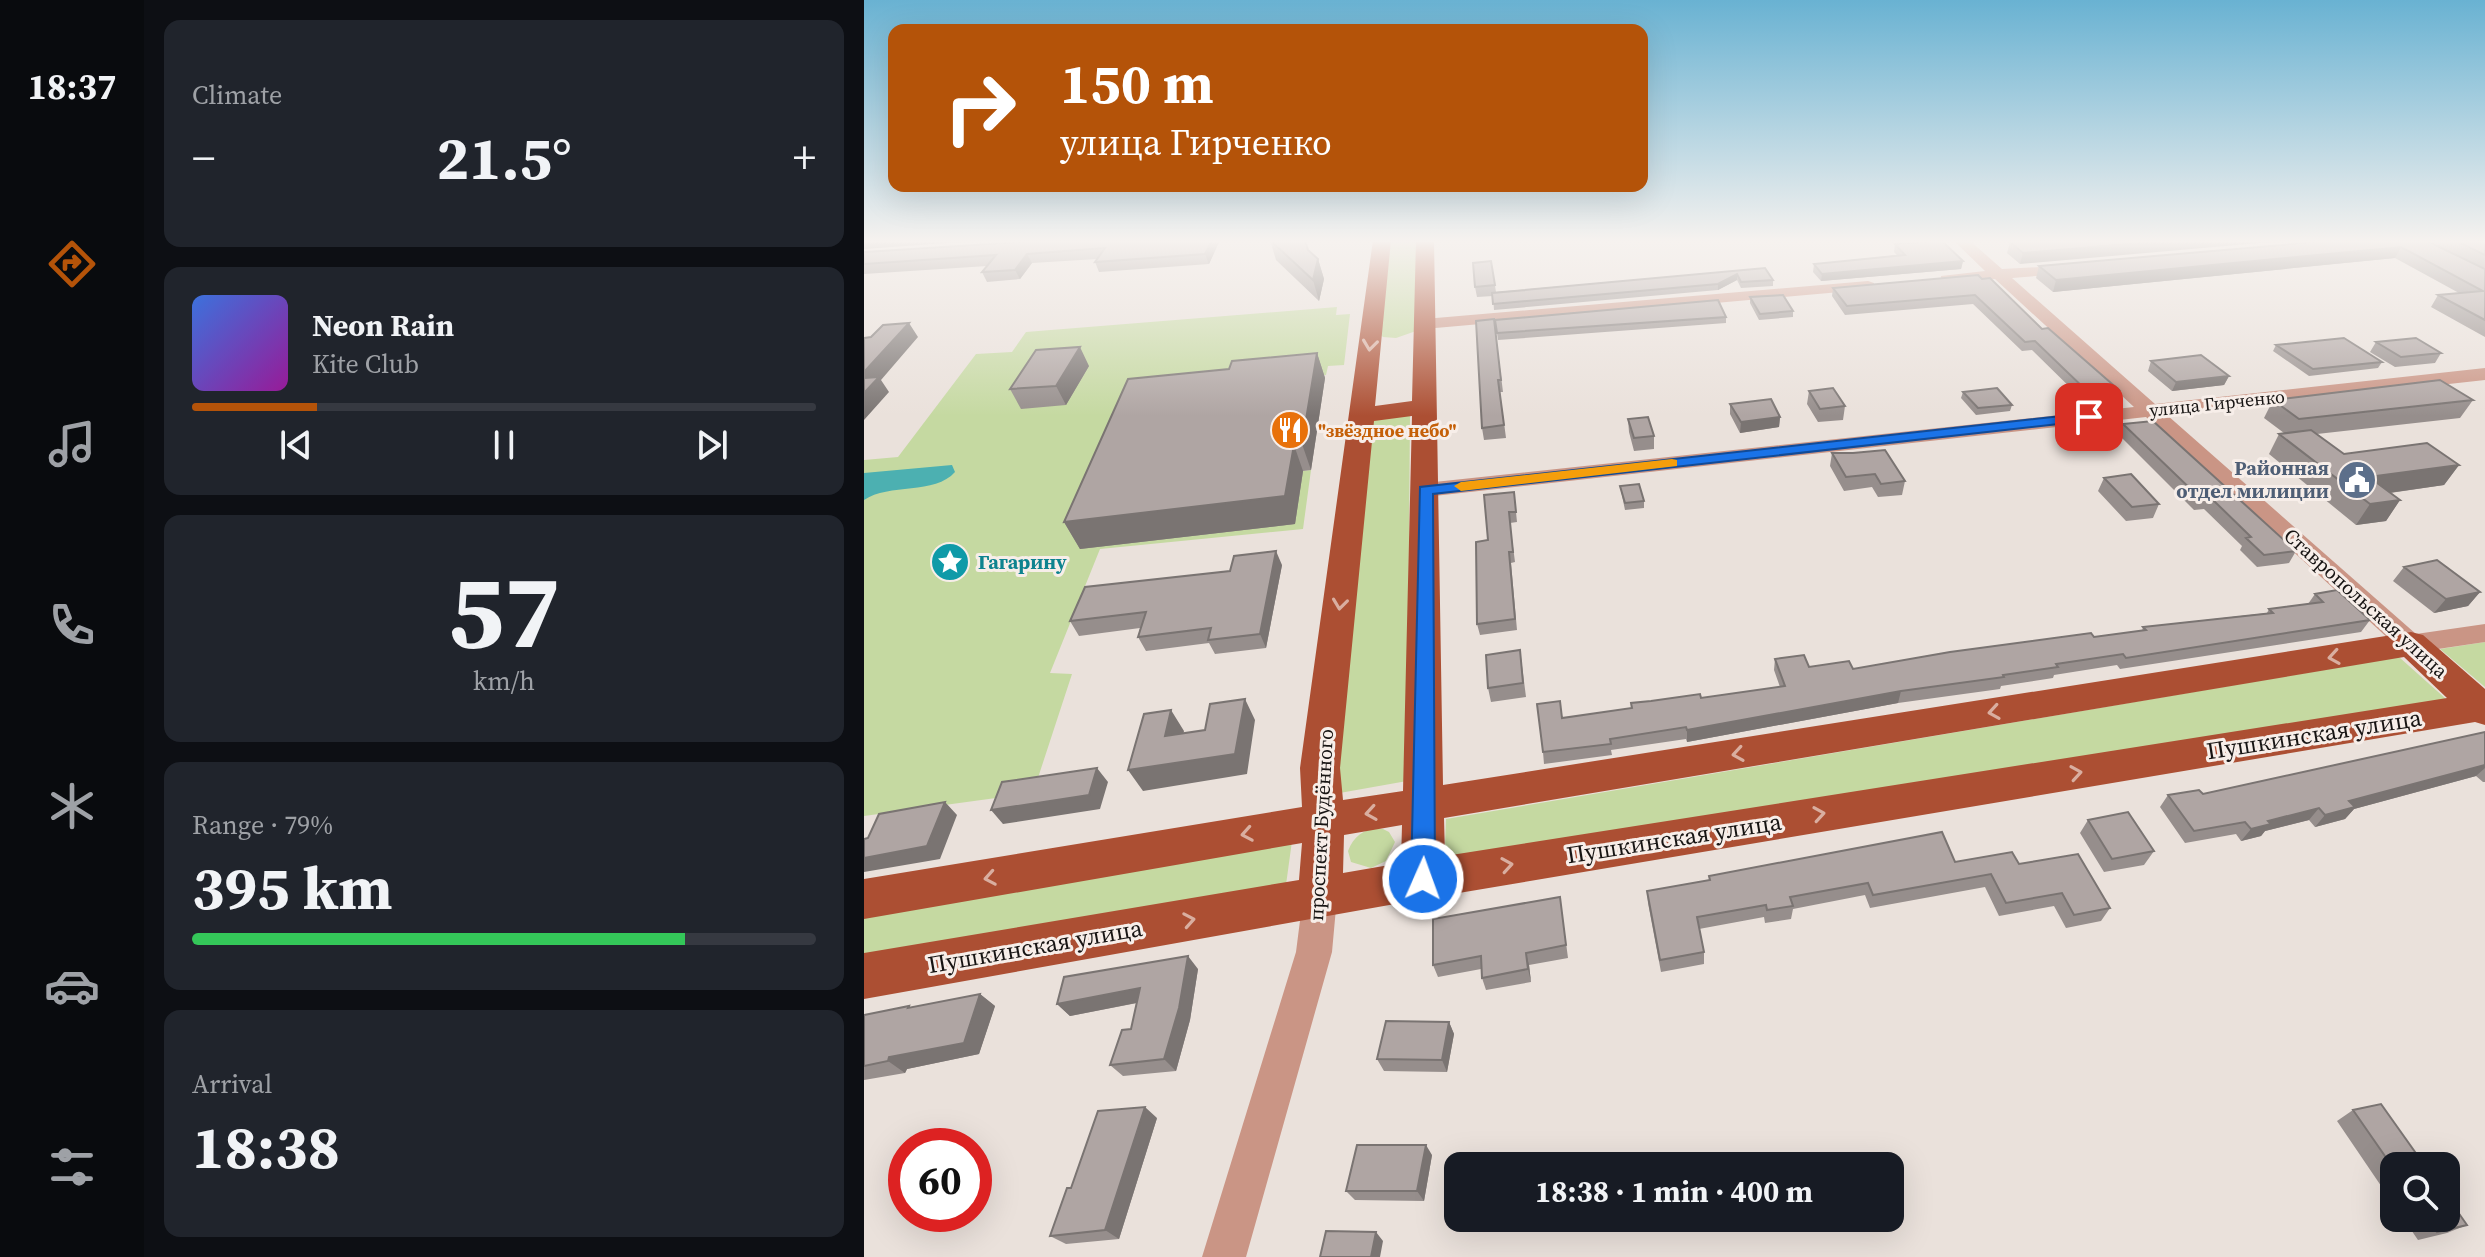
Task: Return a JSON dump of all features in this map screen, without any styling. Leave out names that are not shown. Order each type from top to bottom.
[{"type":"main road","name":"проспект Будённого","points":[[1320,897],[1324,821],[1320,768],[1375,299]]},
{"type":"main road","points":[[1423,879],[1424,299]]},
{"type":"main road","points":[[1362,415],[1424,407]]},
{"type":"main road","points":[[864,899],[1425,804],[2411,644]]},
{"type":"main road","name":"Ставропольская улица","points":[[2411,644],[2484,708]]},
{"type":"main road","name":"Пушкинская улица","points":[[864,976],[1423,879],[2484,708]]},
{"type":"street","points":[[1424,324],[1719,299]]},
{"type":"street","name":"Ставропольская улица","points":[[2026,299],[2411,644]]},
{"type":"street","name":"улица Гирченко","points":[[1425,490],[2485,374]]},
{"type":"street","points":[[2411,644],[2485,633]]},
{"type":"street","name":"проспект Будённого","points":[[1224,1257],[1314,952],[1320,897]]},
{"type":"green space","points":[[1382,299],[1417,299],[1416,331],[1396,338],[1383,337],[1378,332]]},
{"type":"green space","points":[[1337,307],[1336,315],[1350,314],[1344,365],[1328,366],[1326,375],[1240,382],[1215,481],[1311,470],[1303,529],[1100,549],[1050,673],[1072,674],[1033,793],[864,816],[864,460],[898,457],[976,354],[1012,352],[1026,332]]},
{"type":"green space","points":[[1410,414],[1407,781],[1334,794],[1373,418]]},
{"type":"green space","points":[[2485,642],[2485,687],[2440,649]]},
{"type":"green space","points":[[2399,657],[2446,699],[1444,873],[1446,819]]},
{"type":"green space","points":[[1371,829],[1383,829],[1395,842],[1386,861],[1371,868],[1351,862],[1348,851],[1357,836]]},
{"type":"green space","points":[[1292,841],[1285,892],[864,965],[864,915]]},
{"type":"water","points":[[952,465],[955,472],[936,484],[886,492],[864,500],[864,473]]},
{"type":"building","points":[[1493,299],[1553,299],[1493,304]]},
{"type":"building","points":[[1751,299],[1785,299],[1793,311],[1760,314]]},
{"type":"building","points":[[1841,299],[1932,299],[1847,306]]},
{"type":"building","points":[[1979,299],[2011,299],[2042,329],[2048,328],[2119,390],[2089,393],[2035,341],[2025,342]]},
{"type":"building","points":[[2445,299],[2485,299],[2485,320]]},
{"type":"building","points":[[1718,300],[1726,317],[1497,333],[1495,320]]},
{"type":"building","points":[[1494,319],[1504,425],[1482,428],[1476,321]]},
{"type":"building","points":[[909,323],[864,372],[864,338],[871,337],[883,325]]},
{"type":"building","points":[[2344,338],[2382,362],[2313,369],[2276,345]]},
{"type":"building","points":[[2416,338],[2441,353],[2401,357],[2376,342]]},
{"type":"building","points":[[1080,347],[1056,386],[1010,389],[1036,350]]},
{"type":"building","points":[[1317,353],[1302,444],[1294,445],[1285,496],[1064,522],[1128,379],[1229,369],[1232,361]]},
{"type":"building","points":[[2201,355],[2229,376],[2176,382],[2151,361]]},
{"type":"building","points":[[879,377],[864,393],[864,378]]},
{"type":"building","points":[[2440,380],[2473,400],[2299,419],[2273,400]]},
{"type":"building","points":[[1833,388],[1845,406],[1820,409],[1809,391]]},
{"type":"building","points":[[1997,388],[2012,405],[1978,408],[1963,392]]},
{"type":"building","points":[[1771,399],[1780,417],[1741,422],[1730,404]]},
{"type":"building","points":[[1648,417],[1654,436],[1634,438],[1628,419]]},
{"type":"building","points":[[2153,421],[2296,551],[2264,555],[2246,538],[2251,537],[2210,497],[2200,498],[2123,424]]},
{"type":"building","points":[[2311,430],[2344,454],[2427,443],[2459,465],[2369,477],[2400,500],[2370,504],[2279,434]]},
{"type":"building","points":[[1885,450],[1905,481],[1881,484],[1875,474],[1846,477],[1832,453],[1853,453]]},
{"type":"building","points":[[2131,474],[2159,504],[2132,507],[2104,478]]},
{"type":"building","points":[[1639,484],[1644,501],[1625,503],[1620,486]]},
{"type":"building","points":[[1514,492],[1516,512],[1509,512],[1513,552],[1509,552],[1515,619],[1477,624],[1476,542],[1488,540],[1484,495]]},
{"type":"building","points":[[1276,551],[1260,634],[1208,640],[1211,628],[1138,637],[1146,612],[1070,621],[1085,587],[1230,571],[1234,556]]},
{"type":"building","points":[[2437,560],[2480,592],[2446,599],[2404,567]]},
{"type":"building","points":[[2337,590],[2370,620],[2126,658],[2123,654],[2056,664],[2058,667],[2004,677],[1901,691],[1687,730],[1686,727],[1610,739],[1611,744],[1543,752],[1537,704],[1560,701],[1562,718],[1632,708],[1631,703],[1700,694],[1701,698],[1785,686],[1775,659],[1804,655],[1809,667],[1849,661],[1853,669],[2091,633],[2094,637],[2146,630],[2143,627],[2273,613],[2269,609],[2323,602],[2315,594]]},
{"type":"building","points":[[1520,650],[1523,683],[1488,688],[1486,655]]},
{"type":"building","points":[[1245,699],[1235,754],[1128,770],[1144,714],[1171,710],[1165,736],[1205,730],[1210,704]]},
{"type":"building","points":[[2485,732],[2485,765],[2349,801],[2355,807],[2325,815],[2319,808],[2268,821],[2271,824],[2251,829],[2245,822],[2194,831],[2168,795],[2199,790],[2203,794]]},
{"type":"building","points":[[1097,768],[1089,795],[991,810],[1002,782]]},
{"type":"building","points":[[945,802],[927,846],[864,858],[864,839],[868,838],[879,814]]},
{"type":"building","points":[[2128,812],[2154,851],[2112,859],[2088,820]]},
{"type":"building","points":[[1942,832],[1955,862],[2012,852],[2019,864],[2078,854],[2110,908],[2074,915],[2062,893],[2006,903],[1991,874],[1873,895],[1868,883],[1790,897],[1793,906],[1767,910],[1766,905],[1697,917],[1704,952],[1660,960],[1647,891],[1710,880],[1709,876]]},
{"type":"building","points":[[1560,897],[1566,945],[1526,953],[1528,969],[1482,978],[1481,956],[1433,965],[1433,919]]},
{"type":"building","points":[[1188,956],[1179,1008],[1164,1059],[1110,1065],[1122,1030],[1131,1029],[1140,988],[1057,1004],[1064,977]]},
{"type":"building","points":[[980,994],[964,1043],[889,1057],[888,1061],[864,1066],[864,1015]]},
{"type":"building","points":[[1386,1021],[1449,1022],[1442,1060],[1377,1059]]},
{"type":"building","points":[[2381,1104],[2415,1152],[2382,1152],[2353,1110]]},
{"type":"building","points":[[1145,1107],[1105,1230],[1050,1236],[1098,1111]]},
{"type":"building","points":[[1357,1145],[1426,1145],[1417,1191],[1346,1191]]},
{"type":"building","points":[[2460,1215],[2467,1225],[2460,1227]]},
{"type":"building","points":[[1326,1231],[1376,1232],[1371,1257],[1320,1257]]},
{"type":"slow traffic","points":[[1461,486],[1672,463]]},
{"type":"place","name":"\"звёздное небо\"","points":[[1290,430]]},
{"type":"place","name":"Районная отдел милиции","points":[[2357,480]]},
{"type":"place","name":"Гагарину","points":[[950,562]]},
{"type":"route","points":[[1423,879],[1425,490],[2089,417]]}]
